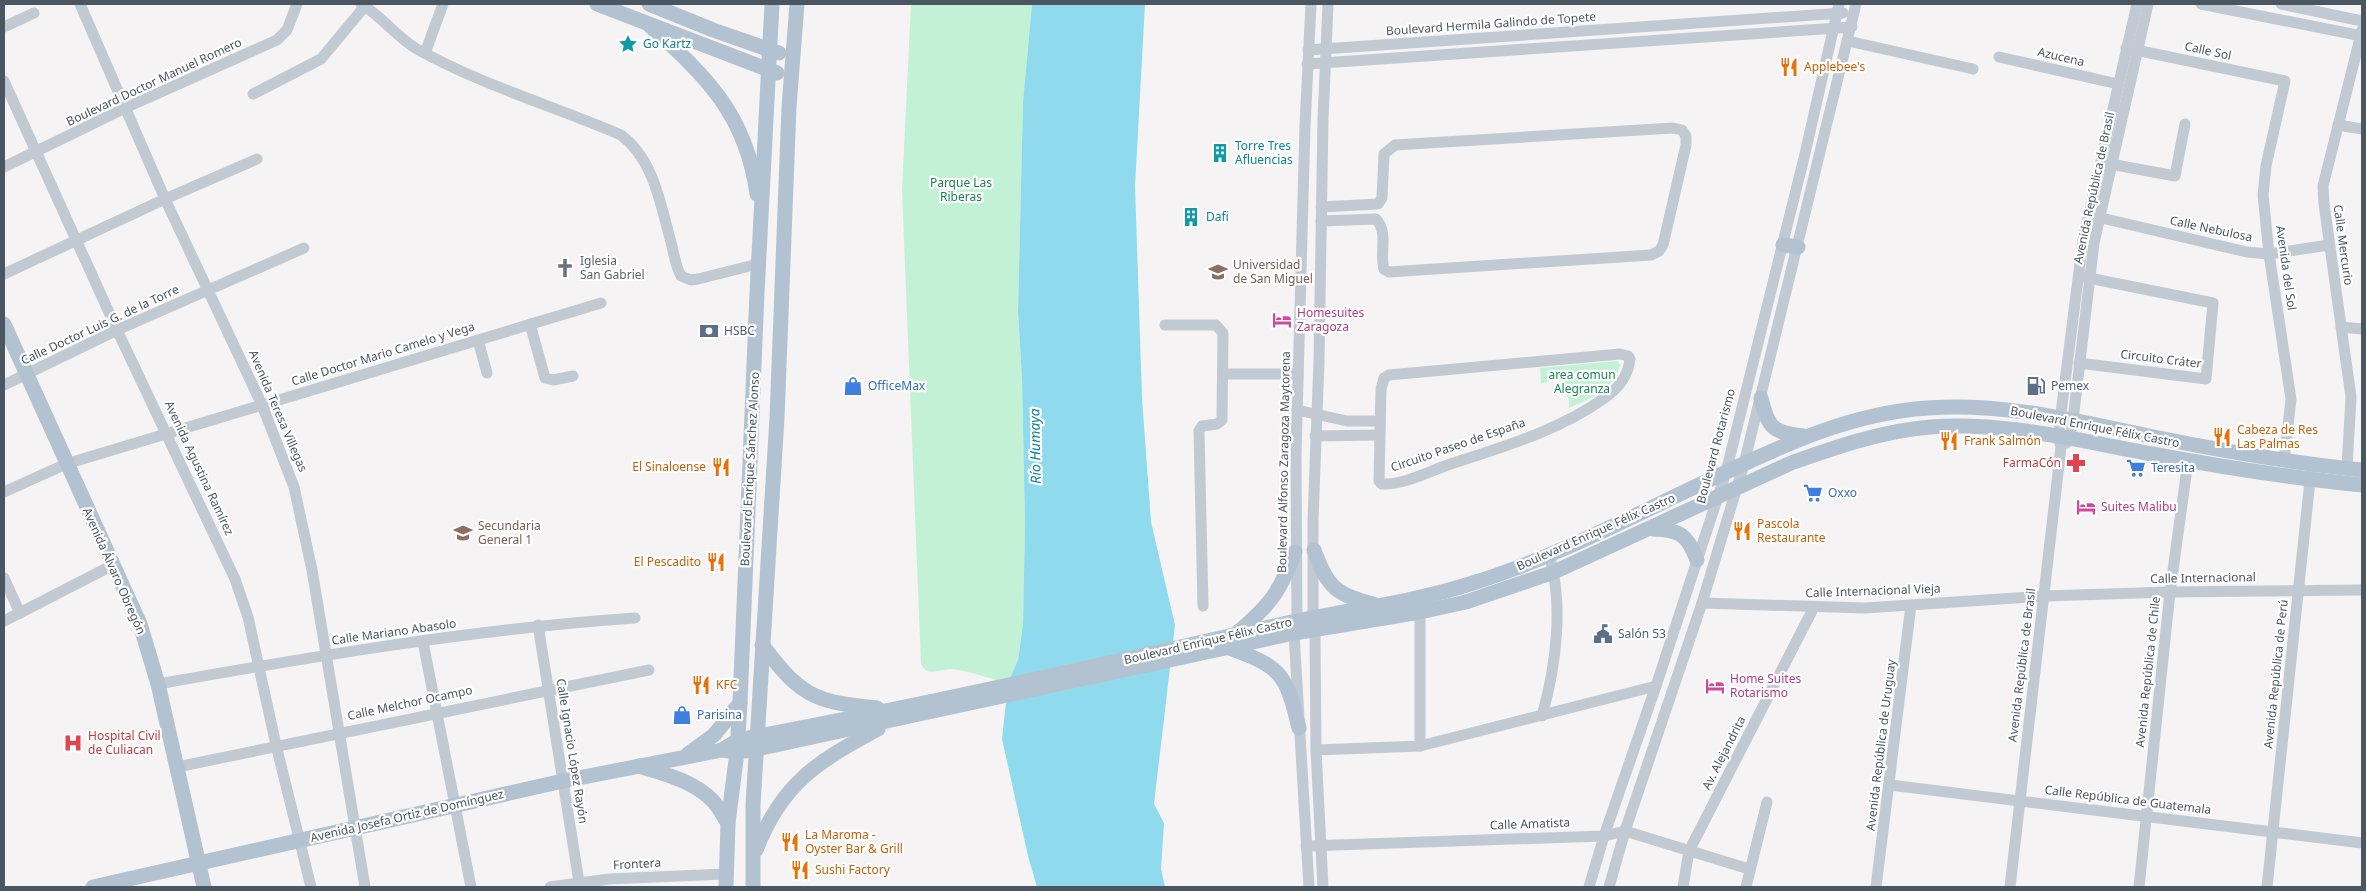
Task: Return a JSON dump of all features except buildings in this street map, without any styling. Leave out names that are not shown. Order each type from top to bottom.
[{"type":"main road","points":[[597,4],[769,71],[791,77]]},
{"type":"main road","points":[[649,4],[792,58]]},
{"type":"main road","name":"Boulevard Enrique Sánchez Alonso","points":[[726,881],[732,747],[740,703],[758,264],[772,4]]},
{"type":"main road","name":"Boulevard Enrique Sánchez Alonso","points":[[753,887],[753,805],[777,408],[791,77],[797,4]]},
{"type":"main road","points":[[649,25],[701,73],[725,105],[749,157],[761,220]]},
{"type":"main road","name":"Avenida Álvaro Obregón","points":[[4,324],[140,624],[158,684],[204,887]]},
{"type":"main road","points":[[1761,398],[1765,415],[1772,427],[1785,434],[1805,436]]},
{"type":"main road","name":"Boulevard Enrique Félix Castro","points":[[1314,624],[1472,584],[1549,555],[1805,436],[1864,417],[1930,408],[2004,410],[2067,420],[2284,461],[2311,472],[2362,485]]},
{"type":"main road","name":"Boulevard Enrique Félix Castro","points":[[732,747],[900,714],[1295,627],[1420,612],[1466,602],[1554,572],[1791,463],[1832,448],[1897,432],[1930,427],[1966,426],[2012,430],[2063,441],[2188,461],[2311,472],[2355,469]]},
{"type":"main road","points":[[1651,529],[1669,529],[1679,532],[1692,546],[1697,560]]},
{"type":"main road","points":[[1314,550],[1322,574],[1331,585],[1350,598],[1380,606]]},
{"type":"main road","points":[[1295,552],[1278,593],[1231,642],[1276,671],[1290,691],[1299,728]]},
{"type":"main road","points":[[762,645],[790,678],[802,689],[819,698],[836,703],[900,714]]},
{"type":"main road","points":[[685,756],[714,735],[740,703]]},
{"type":"main road","points":[[752,860],[766,824],[779,803],[796,783],[828,758],[900,714]]},
{"type":"main road","name":"Avenida Josefa Ortiz de Domínguez","points":[[94,887],[563,781],[732,747]]},
{"type":"main road","points":[[638,766],[669,776],[700,790],[713,801],[728,823]]},
{"type":"street","name":"Avenida Teresa Villegas","points":[[80,4],[165,199],[262,404],[286,465],[299,506],[365,887]]},
{"type":"street","name":"Boulevard Doctor Manuel Romero","points":[[4,167],[125,108],[277,40],[287,30],[297,4]]},
{"type":"street","points":[[425,53],[443,4]]},
{"type":"street","name":"Boulevard Alfonso Zaragoza Maytorena","points":[[1309,887],[1299,728],[1295,627],[1295,552],[1307,64],[1311,4]]},
{"type":"street","points":[[1323,887],[1316,750],[1314,550],[1321,207],[1328,4]]},
{"type":"street","name":"Avenida República de Brasil","points":[[2067,420],[2077,275],[2094,216],[2106,163],[2131,49],[2137,4]]},
{"type":"street","name":"Avenida República de Brasil","points":[[2106,163],[2118,84],[2148,4]]},
{"type":"street","points":[[2201,4],[2362,34]]},
{"type":"street","points":[[2281,4],[2362,21]]},
{"type":"street","points":[[253,94],[321,59],[363,5],[400,38],[425,53],[476,76],[621,135],[639,151],[656,188],[681,276],[691,280],[698,279],[758,264]]},
{"type":"street","name":"Boulevard Hermila Galindo de Topete","points":[[1308,50],[1855,8]]},
{"type":"street","name":"Boulevard Rotarismo","points":[[1589,887],[1604,836],[1656,686],[1726,472],[1761,326],[1790,246],[1852,27],[1855,8]]},
{"type":"street","name":"Boulevard Rotarismo","points":[[1609,887],[1625,831],[1702,603],[1744,464],[1761,398],[1838,9]]},
{"type":"street","points":[[5,22],[34,13]]},
{"type":"street","points":[[1307,64],[1852,27]]},
{"type":"street","name":"Calle Mercurio","points":[[2355,469],[2356,407],[2341,327],[2329,245],[2323,186],[2362,34]]},
{"type":"street","points":[[1848,41],[1973,69]]},
{"type":"street","name":"Calle Sol","points":[[2131,49],[2285,81]]},
{"type":"street","name":"Azucena","points":[[1998,57],[2118,84]]},
{"type":"street","name":"Avenida Agustina Ramírez","points":[[4,81],[117,330],[236,578],[248,617],[276,745],[312,887]]},
{"type":"street","name":"Avenida del Sol","points":[[2284,461],[2291,399],[2269,254],[2263,195],[2265,176],[2285,81]]},
{"type":"street","points":[[2106,163],[2175,176],[2186,124]]},
{"type":"street","points":[[2338,124],[2362,129]]},
{"type":"street","points":[[1321,207],[1378,204],[1382,198],[1384,154],[1395,144],[1674,128],[1682,130],[1686,136],[1686,145],[1663,245],[1659,251],[1651,255],[1389,272],[1384,269],[1382,262],[1382,232],[1376,220],[1321,220]]},
{"type":"street","points":[[4,274],[165,199],[257,159]]},
{"type":"street","name":"Avenida República de Brasil","points":[[2010,887],[2063,441],[2079,363],[2094,216]]},
{"type":"street","name":"Calle Nebulosa","points":[[2094,216],[2247,252],[2269,254],[2329,245]]},
{"type":"street","name":"Calle Doctor Luis G. de la Torre","points":[[4,385],[117,330],[304,248]]},
{"type":"street","name":"Circuito Cráter","points":[[2077,275],[2213,303],[2206,379],[2079,363]]},
{"type":"street","name":"Calle Doctor Mario Camelo y Vega","points":[[4,492],[66,464],[600,302]]},
{"type":"street","points":[[530,324],[545,378],[553,380],[573,376]]},
{"type":"street","points":[[1165,325],[1220,326],[1223,333],[1222,420],[1217,424],[1202,426],[1200,431],[1203,606]]},
{"type":"street","points":[[2341,327],[2362,328]]},
{"type":"street","points":[[478,340],[488,373]]},
{"type":"street","name":"Circuito Paseo de España","points":[[1620,354],[1628,356],[1630,360],[1628,371],[1617,388],[1585,411],[1524,438],[1392,483],[1382,484],[1379,481],[1380,421],[1382,383],[1389,375],[1620,354]]},
{"type":"street","points":[[1223,374],[1298,374]]},
{"type":"street","points":[[1298,410],[1347,421],[1380,421]]},
{"type":"street","points":[[1347,421],[1347,435]]},
{"type":"street","points":[[1316,436],[1379,435]]},
{"type":"street","name":"Avenida República de Chile","points":[[2139,887],[2170,592],[2188,461]]},
{"type":"street","name":"Avenida República de Perú","points":[[2267,887],[2311,472]]},
{"type":"street","points":[[1542,716],[1554,669],[1556,622],[1554,572],[1549,555]]},
{"type":"street","points":[[4,621],[114,565]]},
{"type":"street","points":[[4,578],[20,612]]},
{"type":"street","name":"Calle Internacional","points":[[2045,596],[2170,592],[2362,590]]},
{"type":"street","name":"Calle Internacional Vieja","points":[[1702,603],[1814,608],[1911,605],[2045,596]]},
{"type":"street","name":"Avenida República de Uruguay","points":[[1876,887],[1911,605]]},
{"type":"street","name":"Av. Alejandrita","points":[[1683,887],[1689,851],[1814,608]]},
{"type":"street","points":[[1420,612],[1420,746]]},
{"type":"street","name":"Calle Mariano Abasolo","points":[[158,684],[325,655],[538,625],[635,618]]},
{"type":"street","name":"Calle Ignacio López Rayón","points":[[538,625],[579,882]]},
{"type":"street","points":[[423,642],[471,887]]},
{"type":"street","name":"Calle Melchor Ocampo","points":[[177,767],[338,732],[648,670]]},
{"type":"street","points":[[1316,750],[1420,746],[1656,686]]},
{"type":"street","name":"Calle República de Guatemala","points":[[1890,785],[2362,843]]},
{"type":"street","points":[[1746,887],[1767,802]]},
{"type":"street","points":[[1625,831],[1750,868]]},
{"type":"street","name":"Calle Amatista","points":[[1306,846],[1604,836],[1625,831]]},
{"type":"street","name":"Frontera","points":[[550,887],[579,882],[726,881]]},
{"type":"green space","name":"Parque Las Riberas","points":[[911,4],[1032,4],[1023,102],[1018,312],[1022,378],[1025,524],[1023,624],[1018,660],[1008,683],[954,669],[930,672],[923,668],[921,664],[902,190]]},
{"type":"green space","name":"area comun Alegranza","points":[[1617,361],[1620,365],[1617,374],[1607,387],[1593,397],[1569,408],[1569,400],[1558,378],[1541,384],[1540,368]]},
{"type":"water","name":"Río Humaya","points":[[1032,4],[1145,4],[1135,186],[1142,398],[1151,522],[1175,625],[1154,804],[1164,823],[1161,869],[1165,887],[1037,887],[1028,856],[1002,739],[1008,683],[1018,660],[1023,624],[1025,524],[1022,378],[1018,312],[1023,102]]},
{"type":"place","name":"Go Kartz","points":[[628,44]]},
{"type":"place","name":"Applebee's","points":[[1789,67]]},
{"type":"place","name":"Torre Tres Afluencias","points":[[1220,153]]},
{"type":"place","name":"Dafi","points":[[1191,217]]},
{"type":"place","name":"Iglesia San Gabriel","points":[[565,268]]},
{"type":"place","name":"Universidad de San Miguel","points":[[1218,272]]},
{"type":"place","name":"Homesuites Zaragoza","points":[[1282,320]]},
{"type":"place","name":"HSBC","points":[[709,331]]},
{"type":"place","name":"OfficeMax","points":[[853,386]]},
{"type":"place","name":"Pemex","points":[[2036,386]]},
{"type":"place","name":"Cabeza de Res Las Palmas","points":[[2222,437]]},
{"type":"place","name":"Frank Salmón","points":[[1949,441]]},
{"type":"place","name":"FarmaCón","points":[[2076,463]]},
{"type":"place","name":"El Sinaloense","points":[[721,467]]},
{"type":"place","name":"Teresita","points":[[2136,468]]},
{"type":"place","name":"Oxxo","points":[[1813,493]]},
{"type":"place","name":"Suites Malibu","points":[[2086,507]]},
{"type":"place","name":"Pascola Restaurante","points":[[1742,531]]},
{"type":"place","name":"Secundaria General 1","points":[[463,533]]},
{"type":"place","name":"El Pescadito","points":[[716,562]]},
{"type":"place","name":"Salón 53","points":[[1603,634]]},
{"type":"place","name":"KFC","points":[[701,685]]},
{"type":"place","name":"Home Suites Rotarismo","points":[[1715,686]]},
{"type":"place","name":"Parisina","points":[[682,715]]},
{"type":"place","name":"Hospital Civil de Culiacan","points":[[73,743]]},
{"type":"place","name":"La Maroma - Oyster Bar & Grill","points":[[790,842]]},
{"type":"place","name":"Sushi Factory","points":[[800,870]]}]
